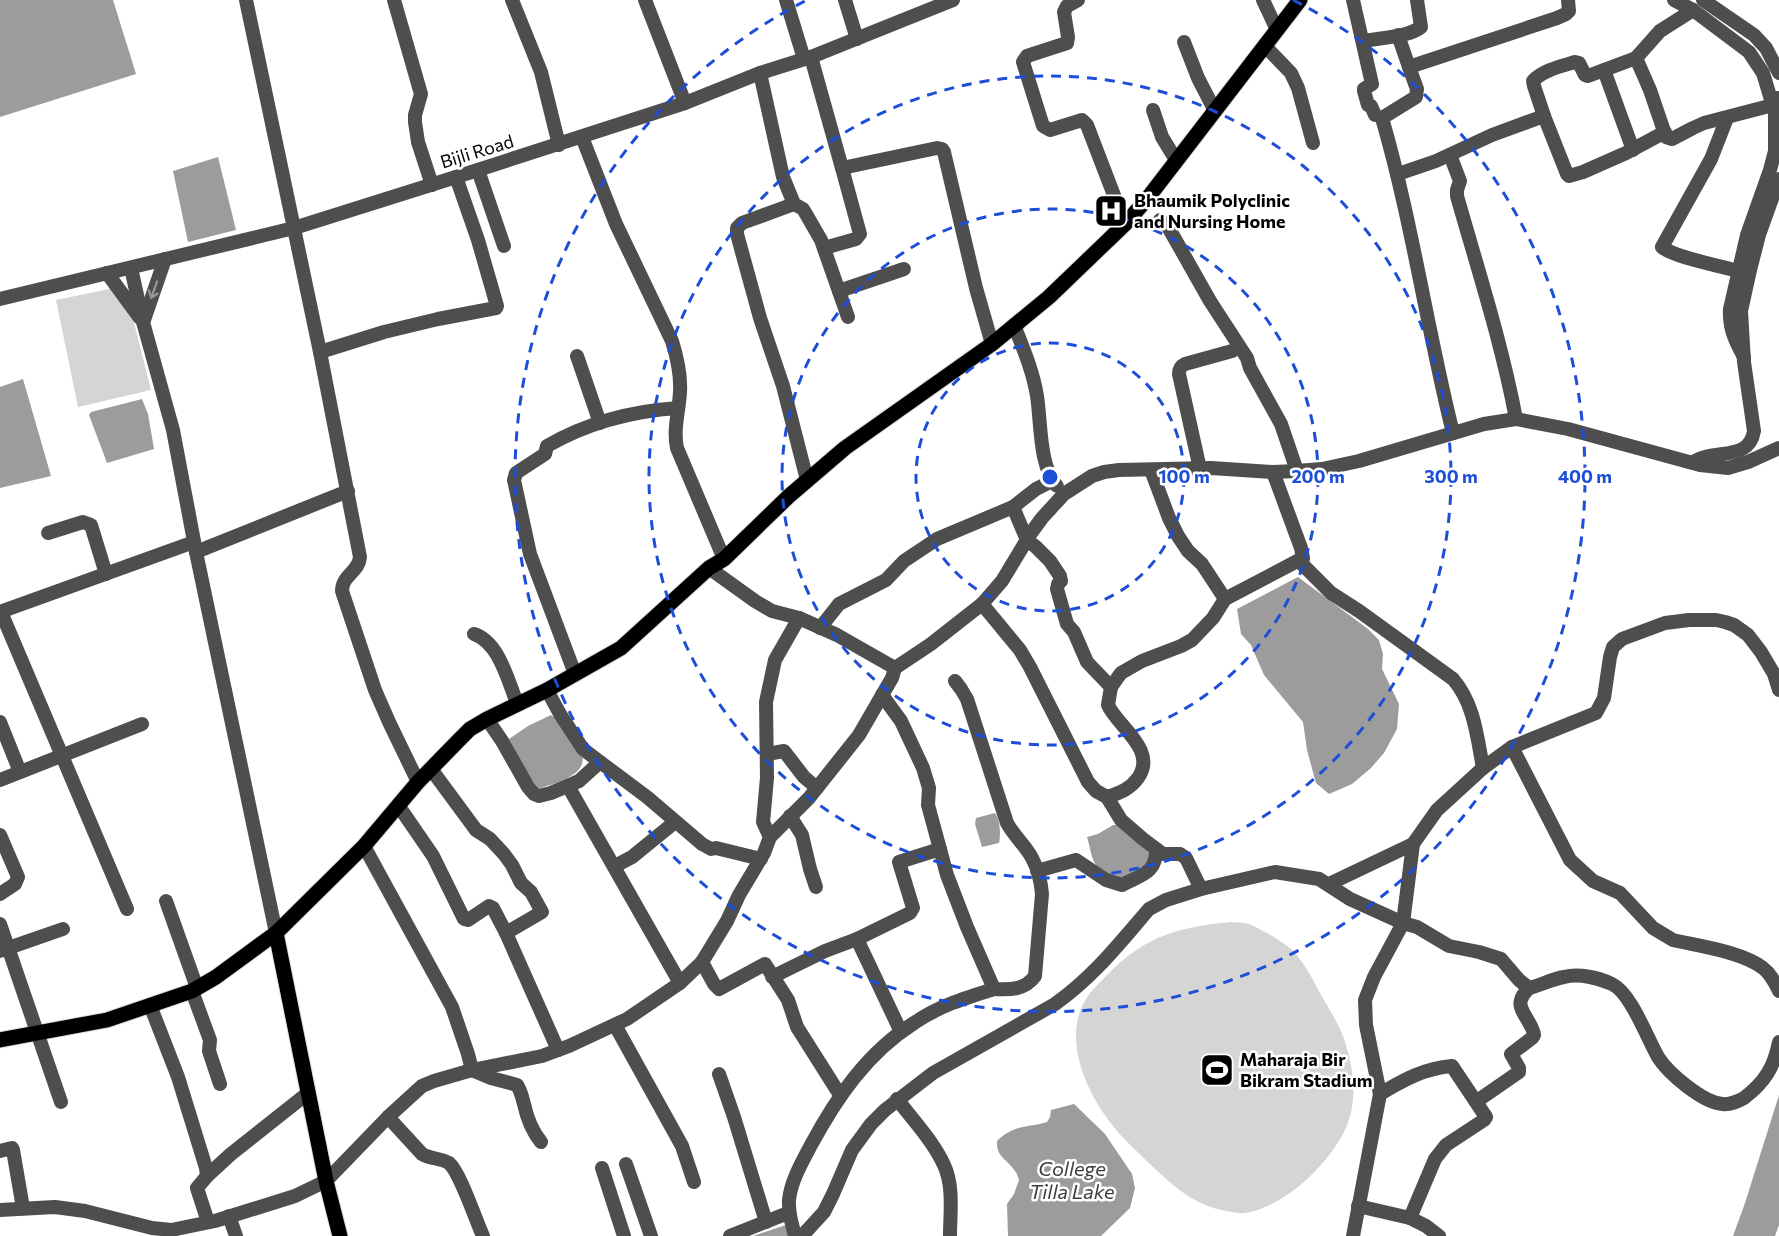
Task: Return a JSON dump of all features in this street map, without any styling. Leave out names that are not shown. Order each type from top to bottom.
[{"type":"main road","points":[[0,1040],[107,1020],[195,990],[276,933],[364,846],[418,782],[460,739],[487,719],[547,690],[621,648],[709,568],[724,559],[807,480],[854,441],[992,344],[1049,297],[1125,224],[1147,199],[1300,0]]},
{"type":"main road","points":[[276,933],[326,1181],[340,1236]]},
{"type":"street","points":[[246,0],[320,352],[360,563],[342,584],[342,591],[375,690],[418,782]]},
{"type":"street","points":[[394,0],[421,94],[415,122],[418,142],[432,185]]},
{"type":"street","points":[[512,0],[541,72],[560,145]]},
{"type":"street","points":[[645,0],[685,103]]},
{"type":"street","points":[[786,0],[808,58],[860,234],[856,239],[824,248]]},
{"type":"street","points":[[845,0],[857,39]]},
{"type":"street","name":"Bijli Road","points":[[0,299],[294,228],[560,145],[808,58],[857,39],[924,6],[953,0]]},
{"type":"street","points":[[1078,0],[1067,6],[1064,12],[1067,43],[1027,56],[1023,62],[1043,126],[1050,130],[1082,120],[1087,124],[1125,224]]},
{"type":"street","points":[[1263,0],[1277,30]]},
{"type":"street","points":[[1353,0],[1372,84],[1364,91],[1367,104],[1371,106],[1375,115]]},
{"type":"street","points":[[1363,41],[1419,29],[1421,27],[1417,0]]},
{"type":"street","points":[[1409,67],[1557,18],[1569,10],[1568,0]]},
{"type":"street","points":[[1674,0],[1693,10],[1749,52],[1757,62],[1776,99],[1775,151],[1747,235],[1733,291],[1730,322],[1732,333],[1744,357]]},
{"type":"street","points":[[1703,0],[1754,35],[1766,48],[1779,73]]},
{"type":"street","points":[[1665,132],[1633,150],[1569,176],[1544,116],[1533,81],[1550,70],[1575,62],[1579,63],[1585,75],[1588,76],[1636,58],[1660,31],[1693,10]]},
{"type":"street","points":[[1398,35],[1417,89],[1416,97],[1382,118],[1398,174],[1437,368],[1453,433]]},
{"type":"street","points":[[1184,42],[1198,78],[1215,111]]},
{"type":"street","points":[[1265,46],[1291,73],[1298,88],[1314,143]]},
{"type":"street","points":[[1636,58],[1666,137],[1672,140],[1693,128],[1776,99]]},
{"type":"street","points":[[1604,70],[1633,150]]},
{"type":"street","points":[[760,73],[780,168],[794,204],[806,214],[824,248],[848,317]]},
{"type":"street","points":[[1153,110],[1162,137],[1176,160]]},
{"type":"street","points":[[1398,174],[1544,116]]},
{"type":"street","points":[[1727,118],[1703,176],[1662,247],[1667,251],[1738,271]]},
{"type":"street","points":[[582,137],[616,224],[672,341],[677,356],[680,390],[674,435],[677,448],[724,559]]},
{"type":"street","points":[[842,168],[924,150],[942,149],[992,344]]},
{"type":"street","points":[[1450,155],[1460,181],[1457,196],[1495,327],[1516,419]]},
{"type":"street","points":[[478,170],[504,246]]},
{"type":"street","points":[[320,352],[384,332],[496,308],[486,267],[456,177]]},
{"type":"street","points":[[1693,462],[1708,455],[1742,450],[1753,439],[1741,311],[1759,235],[1779,179]]},
{"type":"street","points":[[1147,199],[1160,220],[1166,238],[1232,351],[1242,363],[1250,368]]},
{"type":"street","points":[[794,204],[742,224],[737,228],[737,234],[760,318],[783,386],[807,480]]},
{"type":"street","points":[[1160,220],[1167,225],[1210,301],[1247,358],[1250,368],[1281,424],[1297,471]]},
{"type":"street","points":[[143,322],[165,259]]},
{"type":"street","points":[[131,268],[143,322],[173,430],[195,547],[276,933]]},
{"type":"street","points":[[839,291],[904,269]]},
{"type":"street","points":[[107,273],[143,322]]},
{"type":"street","points":[[1014,325],[1032,374],[1037,395],[1048,473],[1064,494]]},
{"type":"street","points":[[1200,468],[1179,369],[1185,364],[1232,351]]},
{"type":"street","points":[[576,356],[600,423]]},
{"type":"street","points":[[575,674],[530,554],[514,480],[516,473],[545,454],[547,446],[579,430],[644,412],[678,408]]},
{"type":"street","points":[[0,1210],[55,1208],[85,1211],[153,1232],[208,1222],[295,1196],[326,1181],[388,1117],[422,1086],[472,1070],[542,1056],[627,1019],[680,983],[702,962],[761,859],[770,837],[809,798],[859,735],[892,678],[895,668],[931,645],[982,604],[1002,581],[1042,518],[1064,494],[1092,476],[1119,470],[1200,468],[1273,472],[1322,469],[1359,461],[1484,424],[1516,419],[1568,429],[1693,462],[1728,468],[1779,448]]},
{"type":"street","points":[[1151,470],[1169,519],[1178,536],[1188,551],[1202,564],[1225,598]]},
{"type":"street","points":[[982,604],[1020,650],[1088,782],[1096,791],[1107,796],[1119,794],[1128,788],[1142,772],[1143,764],[1137,743],[1107,705],[1111,687],[1121,673],[1131,666],[1192,640],[1214,618],[1225,598],[1303,558],[1273,472]]},
{"type":"street","points":[[820,628],[839,604],[886,580],[904,561],[937,539],[1013,507],[1036,489],[1052,481]]},
{"type":"street","points":[[128,909],[1,612],[106,574],[195,547],[348,491]]},
{"type":"street","points":[[1013,507],[1027,540],[1044,554],[1060,576],[1061,581],[1057,589],[1067,624],[1074,632],[1087,662],[1111,687]]},
{"type":"street","points":[[48,533],[83,522],[91,525],[106,574]]},
{"type":"street","points":[[1299,561],[1331,593],[1453,678],[1464,691],[1474,719],[1483,768]]},
{"type":"street","points":[[709,568],[755,602],[799,618],[855,645],[895,668]]},
{"type":"street","points":[[770,837],[763,822],[767,778],[766,702],[775,660],[799,618]]},
{"type":"street","points":[[1353,1236],[1380,1094],[1366,1025],[1365,1000],[1374,977],[1403,923],[1413,844],[1437,810],[1483,768],[1512,747],[1596,713],[1604,698],[1613,647],[1622,639],[1665,623],[1716,620],[1734,625],[1748,635],[1761,652],[1779,690]]},
{"type":"street","points":[[474,634],[485,639],[492,647],[517,703]]},
{"type":"street","points":[[795,1236],[789,1213],[790,1191],[799,1169],[840,1095],[868,1060],[901,1032],[926,1015],[952,1002],[994,989],[1022,987],[1030,983],[1035,976],[1042,894],[1041,881],[1033,859],[1006,823],[967,699],[955,681]]},
{"type":"street","points":[[547,690],[583,749],[647,797],[702,844],[714,849],[761,859]]},
{"type":"street","points":[[882,695],[901,721],[923,768],[929,788],[928,805],[952,891],[994,989]]},
{"type":"street","points":[[487,719],[528,787],[539,796],[579,780],[600,762]]},
{"type":"street","points":[[0,722],[20,772]]},
{"type":"street","points":[[0,780],[142,724]]},
{"type":"street","points":[[1512,747],[1570,860],[1587,877],[1600,885],[1620,892],[1653,928],[1663,935],[1749,959],[1765,969],[1779,991]]},
{"type":"street","points":[[767,754],[784,751],[804,777],[817,788]]},
{"type":"street","points":[[431,769],[476,830],[490,839],[504,854],[542,912],[506,933]]},
{"type":"street","points":[[567,786],[615,866],[680,983]]},
{"type":"street","points":[[1107,796],[1121,819],[1143,840],[1166,855],[1180,854],[1186,858],[1201,889]]},
{"type":"street","points":[[398,806],[433,856],[464,919],[468,920],[489,906],[493,908],[558,1050]]},
{"type":"street","points":[[790,816],[802,834],[816,887]]},
{"type":"street","points":[[615,866],[632,857],[675,822]]},
{"type":"street","points":[[0,835],[18,877],[15,884],[0,894]]},
{"type":"street","points":[[1329,884],[1413,844]]},
{"type":"street","points":[[364,846],[452,1007],[472,1070]]},
{"type":"street","points":[[772,977],[910,913],[913,908],[900,862],[940,849]]},
{"type":"street","points":[[1037,871],[1076,860],[1106,880],[1122,885],[1150,871],[1156,860],[1156,849]]},
{"type":"street","points":[[802,1236],[824,1212],[852,1150],[871,1124],[897,1099],[933,1073],[1055,1004],[1100,966],[1149,909],[1166,900],[1201,889],[1275,872],[1319,879],[1350,899],[1417,927],[1449,946],[1501,959],[1529,988]]},
{"type":"street","points":[[166,901],[210,1040],[209,1051],[220,1084]]},
{"type":"street","points":[[0,924],[4,950],[39,1032],[62,1102]]},
{"type":"street","points":[[4,950],[63,929]]},
{"type":"street","points":[[857,939],[901,1032]]},
{"type":"street","points":[[702,962],[719,989],[765,964],[788,1000],[797,1027],[840,1095]]},
{"type":"street","points":[[1477,1101],[1519,1072],[1511,1054],[1534,1035],[1531,1023],[1520,1006],[1520,1001],[1529,988],[1571,975],[1595,978],[1620,989],[1669,1072],[1704,1098],[1714,1102],[1725,1105],[1742,1100],[1759,1085],[1770,1071],[1776,1058],[1779,1042]]},
{"type":"street","points":[[150,1005],[178,1077],[207,1176]]},
{"type":"street","points":[[615,1025],[682,1146],[694,1182]]},
{"type":"street","points":[[1380,1094],[1422,1071],[1452,1066],[1485,1115],[1484,1120],[1446,1145],[1435,1159],[1410,1218]]},
{"type":"street","points":[[472,1070],[517,1085],[527,1117],[541,1142]]},
{"type":"street","points":[[719,1074],[766,1222]]},
{"type":"street","points":[[208,1222],[197,1190],[198,1186],[231,1154],[308,1093]]},
{"type":"street","points":[[897,1099],[945,1166],[950,1190],[950,1236]]},
{"type":"street","points":[[388,1117],[422,1154],[451,1165],[483,1236]]},
{"type":"street","points":[[0,1151],[12,1148],[13,1150],[23,1208]]},
{"type":"street","points":[[626,1164],[651,1236]]},
{"type":"street","points":[[602,1168],[624,1236]]},
{"type":"street","points":[[1358,1206],[1410,1218],[1439,1236]]},
{"type":"street","points":[[730,1236],[789,1213]]},
{"type":"street","points":[[229,1216],[236,1236]]},
{"type":"shaded area","points":[[114,288],[129,303],[151,390],[78,407],[56,300]]},
{"type":"shaded area","name":"Maharaja Bir Bikram Stadium","points":[[1231,922],[1247,923],[1260,929],[1286,946],[1299,958],[1341,1031],[1350,1060],[1353,1084],[1349,1121],[1326,1159],[1289,1194],[1260,1209],[1243,1213],[1205,1205],[1185,1194],[1126,1141],[1093,1096],[1079,1061],[1076,1043],[1081,1009],[1090,993],[1123,960],[1151,941],[1165,935],[1180,930]]},
{"type":"water","points":[[0,0],[113,0],[136,74],[0,117]]},
{"type":"water","points":[[218,157],[236,230],[188,242],[173,171]]},
{"type":"water","points":[[23,379],[51,476],[0,488],[0,387]]},
{"type":"water","points":[[142,399],[148,414],[154,449],[107,463],[89,415],[91,412]]},
{"type":"water","points":[[1298,577],[1368,629],[1379,640],[1383,654],[1382,669],[1399,704],[1397,729],[1384,753],[1352,784],[1329,794],[1316,783],[1307,750],[1303,722],[1264,675],[1251,645],[1241,634],[1237,609]]},
{"type":"water","points":[[551,715],[560,723],[579,749],[582,762],[580,768],[568,778],[538,789],[509,739],[528,726]]},
{"type":"water","points":[[995,813],[1000,827],[999,843],[982,847],[975,824],[976,818]]},
{"type":"water","points":[[1113,825],[1123,825],[1159,857],[1161,863],[1147,873],[1128,878],[1110,876],[1102,872],[1094,862],[1087,837],[1098,834]]},
{"type":"water","points":[[1779,1095],[1779,1225],[1775,1236],[1733,1236],[1745,1203]]},
{"type":"water","name":"College Tilla Lake","points":[[1074,1104],[1105,1134],[1132,1174],[1135,1188],[1130,1208],[1101,1236],[1008,1236],[1007,1204],[1019,1180],[1016,1172],[998,1151],[997,1141],[1015,1129],[1047,1122],[1051,1110]]},
{"type":"water","points":[[786,1225],[792,1236],[753,1236]]},
{"type":"place","name":"Bhaumik Polyclinic and Nursing Home","points":[[1111,211]]},
{"type":"place","name":"Maharaja Bir Bikram Stadium","points":[[1217,1070]]}]
